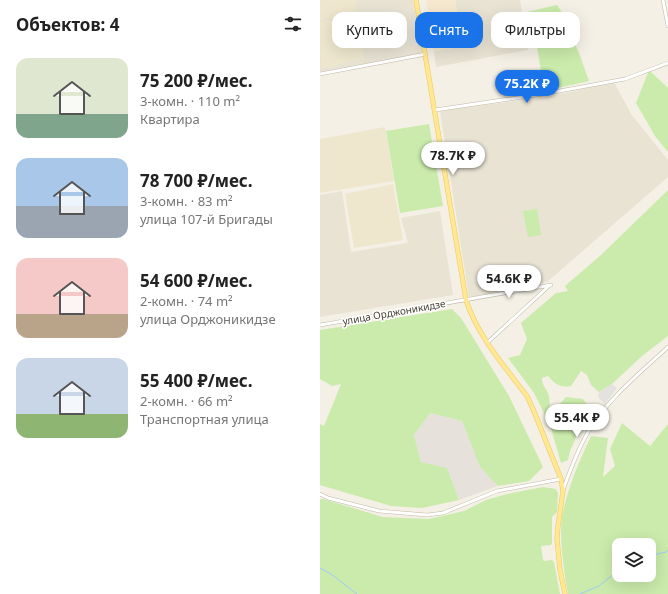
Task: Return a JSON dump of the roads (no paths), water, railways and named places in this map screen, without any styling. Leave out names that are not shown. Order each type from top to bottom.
[{"type":"main road","points":[[416,0],[466,300],[474,320],[527,396],[539,422],[561,480],[563,491],[557,539],[560,570],[565,594]]},
{"type":"street","points":[[663,0],[667,13],[668,26]]},
{"type":"street","points":[[320,74],[426,54]]},
{"type":"street","points":[[434,110],[543,94],[625,78],[668,63]]},
{"type":"street","name":"улица Орджоникидзе","points":[[320,325],[551,285],[488,342]]},
{"type":"street","points":[[563,491],[571,469],[591,426],[625,387],[668,347]]},
{"type":"street","points":[[320,494],[328,498],[379,511],[427,515],[443,513],[497,490],[561,480]]},
{"type":"waterway","points":[[656,554],[668,550]]},
{"type":"waterway","points":[[320,568],[331,574],[357,594]]},
{"type":"waterway","points":[[580,594],[599,586],[612,576]]}]
